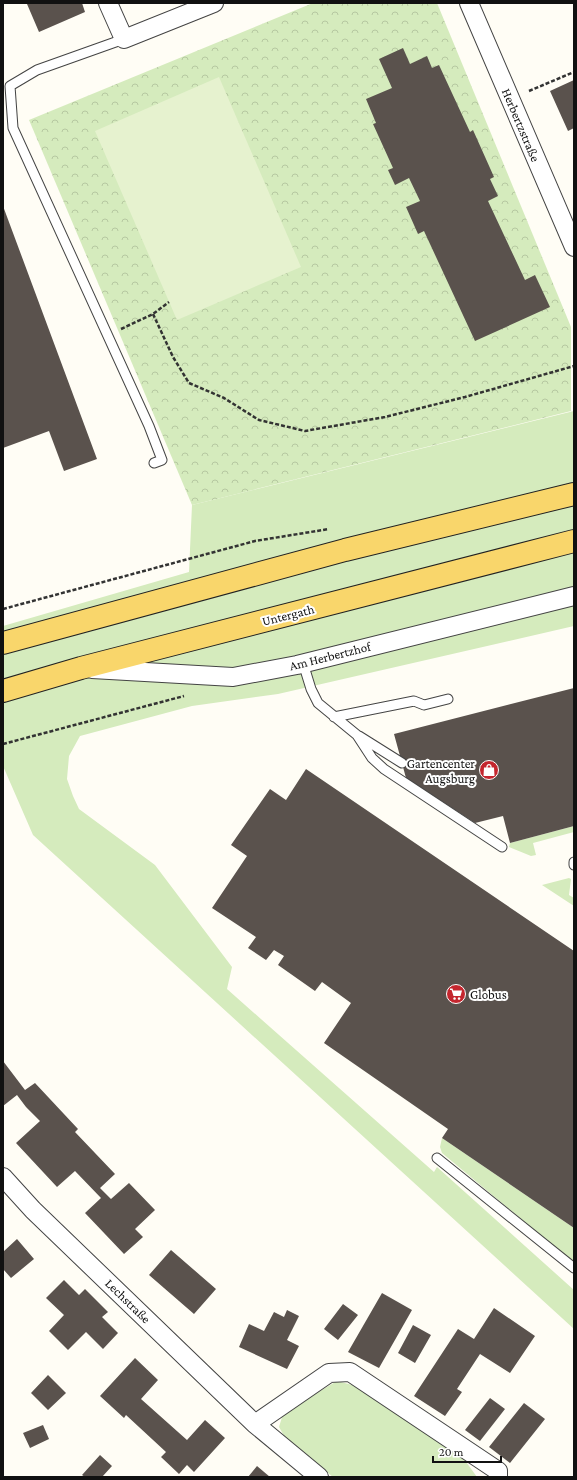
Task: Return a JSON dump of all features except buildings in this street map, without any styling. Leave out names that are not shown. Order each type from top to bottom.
[{"type":"main road","points":[[3,643],[345,550],[574,494]]},
{"type":"main road","name":"Untergath","points":[[3,691],[81,668],[574,541]]},
{"type":"street","points":[[108,3],[124,39],[214,3]]},
{"type":"street","name":"Herbertzstraße","points":[[469,3],[574,247]]},
{"type":"street","name":"Am Herbertzhof","points":[[81,668],[233,677],[303,663],[574,596]]},
{"type":"street","name":"Lechstraße","points":[[3,1176],[33,1210],[255,1424],[318,1477]]},
{"type":"street","points":[[255,1424],[329,1373],[350,1372],[501,1475]]},
{"type":"lane","points":[[124,39],[37,70],[6,86],[14,128],[149,426],[162,460],[154,463]]},
{"type":"lane","points":[[303,663],[311,689],[318,703],[357,735],[402,763]]},
{"type":"lane","points":[[334,717],[414,701],[424,704],[448,699]]},
{"type":"lane","points":[[357,735],[372,758],[384,769],[502,847]]},
{"type":"lane","points":[[438,1158],[574,1268]]},
{"type":"path","points":[[510,99],[574,72]]},
{"type":"path","points":[[108,335],[153,314],[169,302]]},
{"type":"path","points":[[153,314],[173,357],[189,383],[224,398],[259,420],[305,431],[385,417],[465,397],[574,366]]},
{"type":"path","points":[[3,609],[255,541],[333,529]]},
{"type":"path","points":[[3,744],[190,695]]},
{"type":"green space","points":[[313,3],[437,3],[571,327],[571,411],[192,505],[29,120]]},
{"type":"green space","points":[[219,77],[301,267],[177,320],[95,131]]},
{"type":"green space","points":[[574,411],[574,626],[278,694],[192,706],[80,736],[69,756],[67,779],[79,809],[155,865],[232,967],[227,989],[434,1172],[437,1167],[574,1290],[574,1329],[33,835],[3,766],[3,626],[189,572],[192,505]]},
{"type":"green space","points":[[574,826],[574,832],[533,843],[536,855],[531,856],[509,847],[510,843]]},
{"type":"green space","points":[[569,878],[571,879],[569,895],[574,898],[574,906],[542,885]]},
{"type":"green space","points":[[442,1138],[574,1228],[574,1263],[442,1153],[440,1147]]},
{"type":"green space","points":[[337,1381],[360,1387],[401,1414],[464,1459],[477,1477],[333,1477],[286,1439],[279,1427],[283,1414]]},
{"type":"place","name":"Gartencenter Augsburg","points":[[489,770]]},
{"type":"place","name":"Globus","points":[[456,994]]}]
